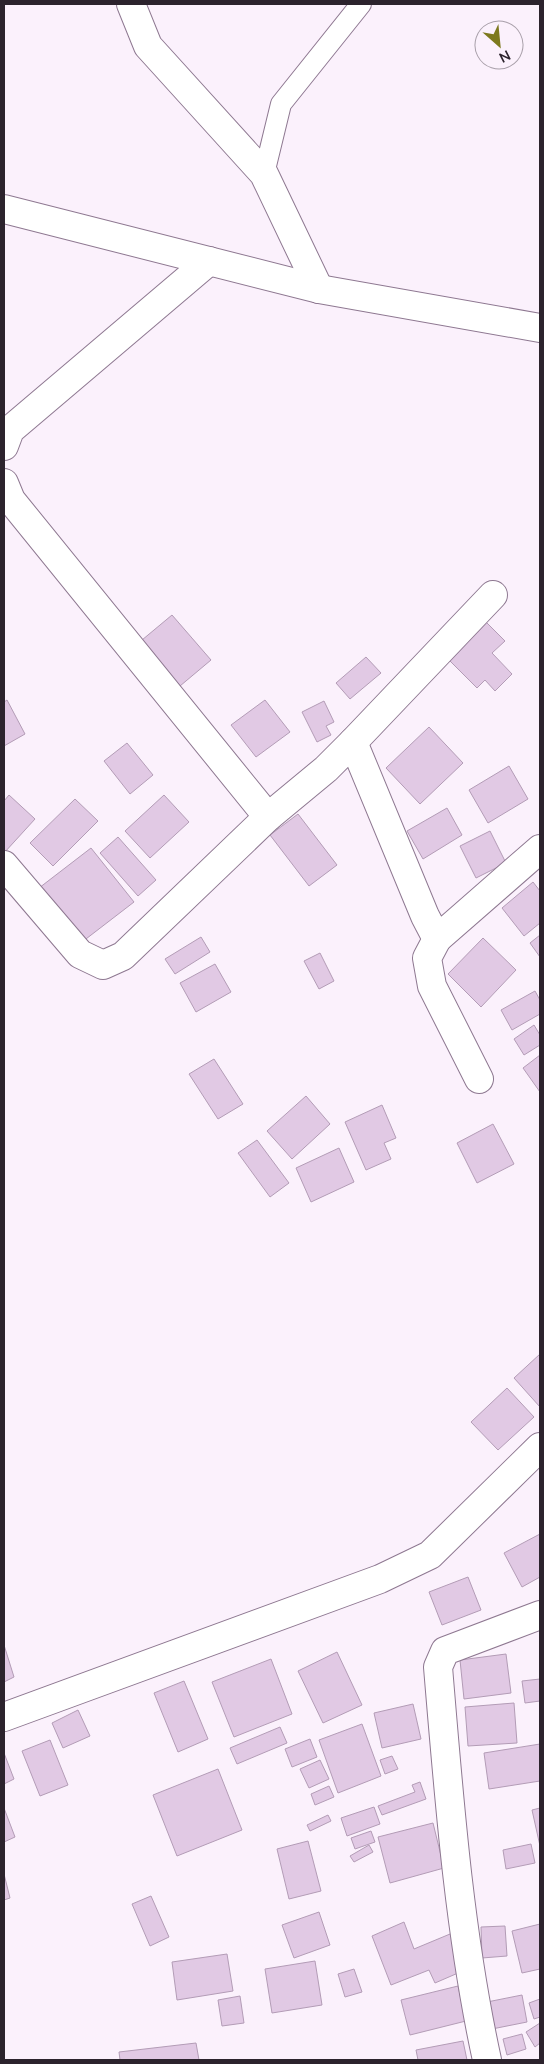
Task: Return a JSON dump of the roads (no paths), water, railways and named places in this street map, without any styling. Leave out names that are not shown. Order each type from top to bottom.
[{"type":"street","points":[[130,4],[148,46],[264,174],[319,289]]},
{"type":"street","points":[[4,209],[319,289],[540,328]]},
{"type":"street","points":[[4,446],[10,430],[209,260]]},
{"type":"street","points":[[4,483],[11,500],[268,817]]},
{"type":"street","points":[[4,865],[80,954],[103,965],[123,956],[268,817],[326,769],[493,595]]},
{"type":"street","points":[[353,742],[425,916],[437,939]]},
{"type":"street","points":[[479,1079],[432,986],[427,958],[437,939],[540,849]]},
{"type":"street","points":[[4,1717],[380,1579],[430,1555],[540,1447]]},
{"type":"street","points":[[487,2060],[462,1907],[438,1667],[446,1651],[540,1615]]},
{"type":"lane","points":[[264,174],[281,104],[361,4]]}]
